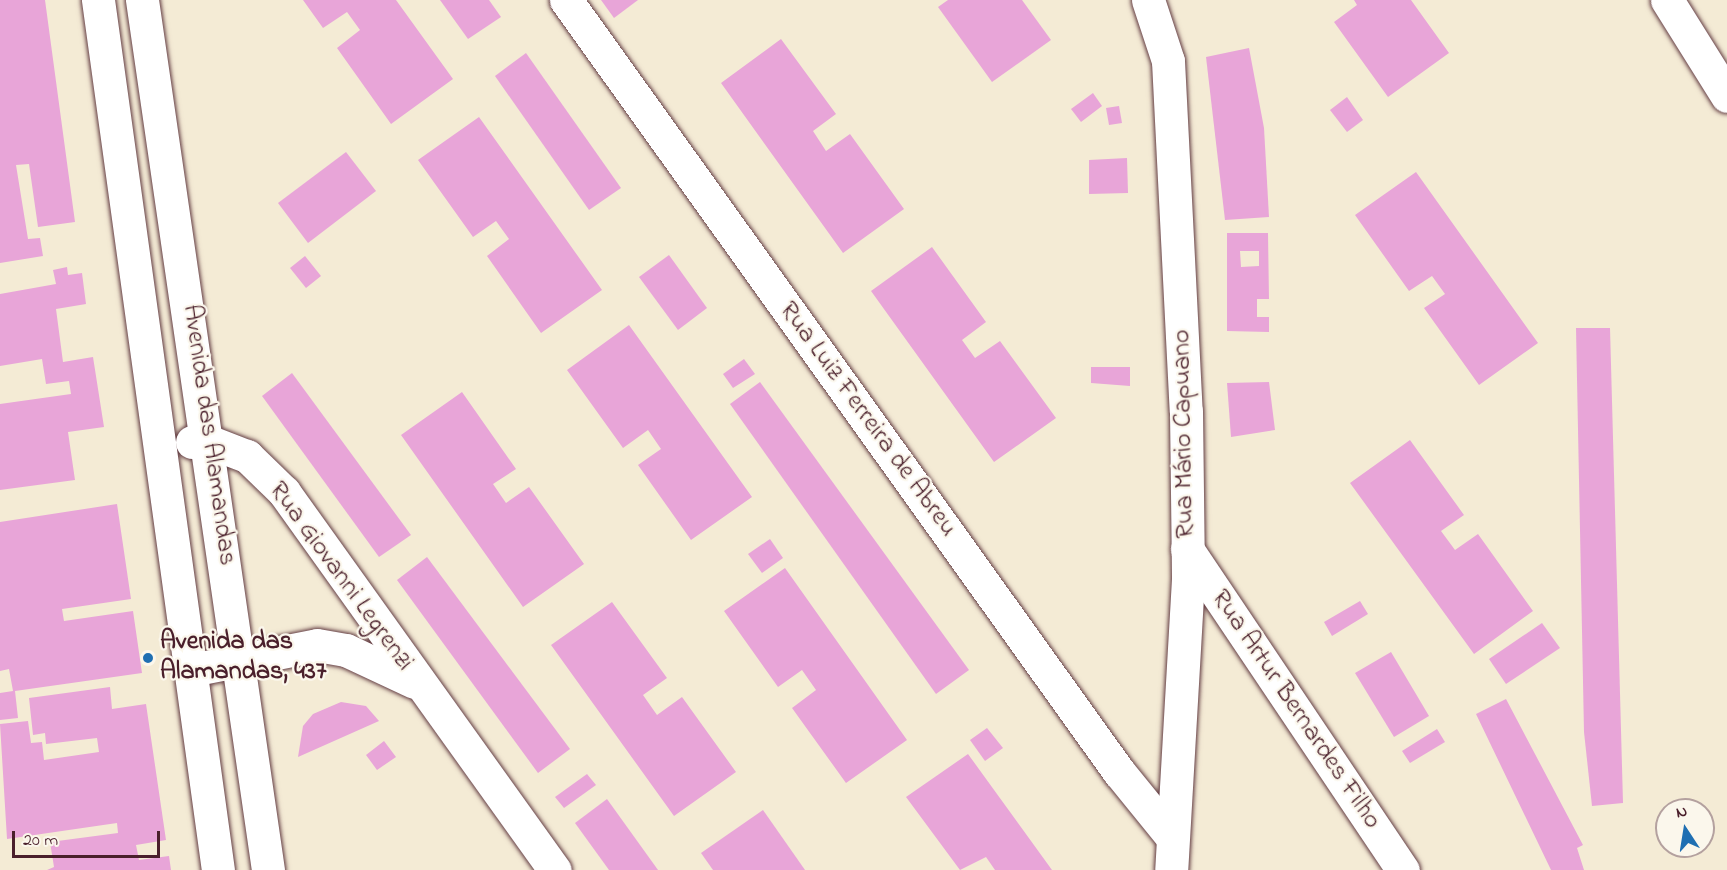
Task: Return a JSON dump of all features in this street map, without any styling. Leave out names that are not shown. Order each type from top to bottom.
[{"type":"street","name":"Avenida das Alamandas","points":[[98,0],[163,442],[218,870]]},
{"type":"street","name":"Avenida das Alamandas","points":[[142,0],[210,442],[268,870]]},
{"type":"street","name":"Rua Luiz Ferreira de Abreu","points":[[566,0],[1119,772],[1171,836]]},
{"type":"street","name":"Rua Mário Capuano","points":[[1148,0],[1168,61],[1187,549],[1171,870]]},
{"type":"street","points":[[1667,0],[1727,96]]},
{"type":"street","name":"Rua Giovanni Legrenzi","points":[[163,442],[210,442],[246,456],[284,492],[418,685],[555,870]]},
{"type":"street","name":"Rua Artur Bernardes Filho","points":[[1187,549],[1403,870]]},
{"type":"street","name":"Rua Giovanni Legrenzi","points":[[191,670],[317,645],[346,650],[418,685]]},
{"type":"building","points":[[0,0],[45,0],[75,222],[38,227],[29,164],[16,165],[28,239],[40,238],[43,256],[0,263]]},
{"type":"building","points":[[303,0],[396,0],[453,79],[391,124],[337,48],[360,30],[347,12],[323,28]]},
{"type":"building","points":[[440,0],[489,0],[501,17],[468,39]]},
{"type":"building","points":[[601,0],[638,0],[614,18]]},
{"type":"building","points":[[948,0],[1022,0],[1051,40],[992,82],[938,7]]},
{"type":"building","points":[[1354,0],[1411,0],[1449,53],[1388,97],[1334,22],[1357,5]]},
{"type":"building","points":[[781,39],[836,114],[813,131],[826,151],[850,134],[904,209],[843,253],[721,83]]},
{"type":"building","points":[[1249,48],[1264,128],[1269,217],[1225,220],[1206,57]]},
{"type":"building","points":[[526,53],[621,188],[589,210],[495,76]]},
{"type":"building","points":[[1093,93],[1102,106],[1081,122],[1071,109]]},
{"type":"building","points":[[1347,97],[1363,120],[1347,132],[1330,110]]},
{"type":"building","points":[[1119,106],[1122,123],[1109,125],[1106,108]]},
{"type":"building","points":[[479,117],[602,290],[541,333],[487,256],[509,239],[496,221],[473,237],[418,160]]},
{"type":"building","points":[[346,152],[376,191],[308,243],[278,203]]},
{"type":"building","points":[[1127,158],[1128,193],[1089,194],[1089,160]]},
{"type":"building","points":[[1416,172],[1538,343],[1479,385],[1424,308],[1445,294],[1432,276],[1409,291],[1355,215]]},
{"type":"building","points":[[1227,233],[1268,233],[1269,299],[1257,299],[1257,317],[1269,317],[1269,332],[1227,331]],"holes":[[[1240,251],[1259,251],[1259,266],[1241,267]]]},
{"type":"building","points":[[932,247],[986,322],[962,340],[975,358],[1000,341],[1056,418],[994,462],[871,291]]},
{"type":"building","points":[[669,255],[707,308],[678,330],[639,277]]},
{"type":"building","points":[[305,256],[321,276],[306,288],[290,268]]},
{"type":"building","points":[[67,267],[68,275],[82,273],[86,304],[56,309],[63,362],[93,357],[104,427],[68,432],[75,480],[0,490],[0,404],[71,394],[69,381],[46,384],[42,359],[0,366],[0,294],[56,284],[53,270]]},
{"type":"building","points":[[629,325],[752,497],[691,540],[638,465],[661,449],[648,430],[623,448],[567,370]]},
{"type":"building","points":[[1576,328],[1610,328],[1623,803],[1592,806],[1584,732]]},
{"type":"building","points":[[744,359],[755,374],[733,388],[723,374]]},
{"type":"building","points":[[1091,367],[1130,367],[1130,386],[1091,383]]},
{"type":"building","points":[[292,373],[411,535],[379,557],[262,396]]},
{"type":"building","points":[[760,382],[969,670],[936,694],[730,404]]},
{"type":"building","points":[[1269,382],[1275,430],[1231,437],[1227,383]]},
{"type":"building","points":[[462,392],[516,469],[493,484],[506,503],[529,487],[584,564],[523,607],[401,435]]},
{"type":"building","points":[[1410,440],[1464,515],[1441,531],[1455,550],[1478,534],[1533,611],[1474,654],[1350,483]]},
{"type":"building","points":[[117,504],[131,599],[62,609],[64,621],[133,611],[142,673],[15,691],[18,718],[0,720],[0,693],[13,691],[9,669],[0,671],[0,522]]},
{"type":"building","points":[[770,539],[783,558],[762,573],[748,554]]},
{"type":"building","points":[[427,557],[570,749],[538,773],[397,580]]},
{"type":"building","points":[[785,568],[907,740],[846,783],[792,708],[816,690],[802,670],[778,687],[724,611]]},
{"type":"building","points":[[1360,601],[1368,614],[1332,636],[1324,622]]},
{"type":"building","points":[[612,602],[667,678],[643,695],[657,715],[682,697],[736,772],[674,816],[551,645]]},
{"type":"building","points":[[1542,623],[1560,648],[1506,684],[1489,659]]},
{"type":"building","points":[[1391,652],[1429,716],[1394,737],[1355,673]]},
{"type":"building","points":[[110,687],[112,709],[146,704],[166,840],[136,845],[139,860],[169,856],[171,870],[47,870],[54,867],[50,842],[118,833],[117,823],[7,839],[0,724],[28,721],[31,743],[42,742],[44,760],[99,752],[97,738],[46,744],[45,733],[33,735],[29,698]]},
{"type":"building","points":[[1506,699],[1583,845],[1577,848],[1584,870],[1551,870],[1476,714]]},
{"type":"building","points":[[341,702],[366,706],[379,721],[298,757],[303,726],[313,714]]},
{"type":"building","points":[[987,728],[1003,748],[985,761],[970,740]]},
{"type":"building","points":[[1437,729],[1445,742],[1410,763],[1402,751]]},
{"type":"building","points":[[384,741],[396,757],[377,770],[366,755]]},
{"type":"building","points":[[968,754],[1052,870],[995,870],[986,857],[960,870],[906,797]]},
{"type":"building","points":[[587,774],[596,785],[564,808],[555,797]]},
{"type":"building","points":[[607,799],[658,870],[609,870],[575,823]]},
{"type":"building","points":[[763,810],[805,870],[713,870],[701,853]]},
{"type":"place","name":"Avenida das Alamandas, 437","points":[[148,658]]}]
